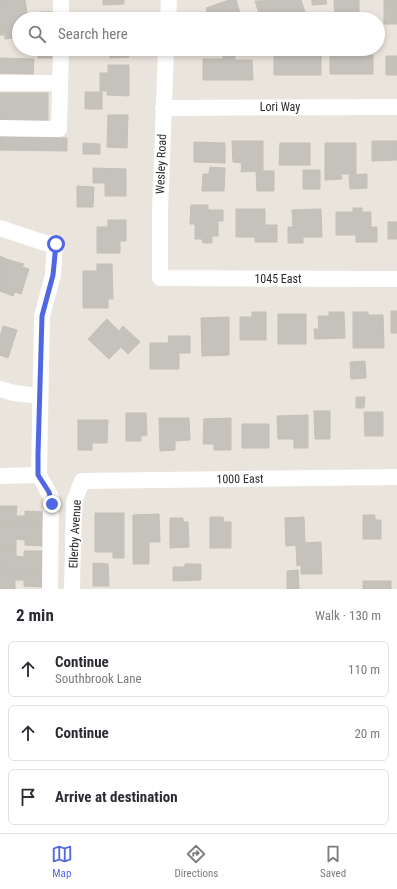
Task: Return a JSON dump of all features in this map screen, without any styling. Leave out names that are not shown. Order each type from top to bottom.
[{"type":"street","points":[[168,12],[169,0]]},
{"type":"street","points":[[0,128],[59,129],[60,56]]},
{"type":"street","name":"Wesley Road","points":[[160,278],[160,212],[166,56]]},
{"type":"street","points":[[0,83],[60,83]]},
{"type":"street","name":"Lori Way","points":[[164,108],[397,107]]},
{"type":"street","points":[[0,228],[45,243],[56,244],[53,275],[42,316],[38,475],[51,497],[50,589]]},
{"type":"street","name":"1045 East","points":[[160,278],[397,279]]},
{"type":"street","points":[[0,389],[14,393],[40,396]]},
{"type":"street","points":[[0,476],[38,475]]},
{"type":"street","name":"1000 East","points":[[82,480],[397,477]]},
{"type":"street","name":"Ellerby Avenue","points":[[72,589],[74,502],[82,480]]},
{"type":"building","points":[[0,0],[25,0],[27,12],[12,12],[12,38],[5,39],[5,35],[0,35]]},
{"type":"building","points":[[103,0],[124,0],[124,4],[103,5]]},
{"type":"building","points":[[229,0],[236,0],[240,12],[207,12],[206,8]]},
{"type":"building","points":[[301,0],[305,12],[259,12],[255,1]]},
{"type":"building","points":[[312,0],[326,0],[327,4],[312,5]]},
{"type":"building","points":[[334,0],[359,0],[359,12],[335,12]]},
{"type":"building","points":[[384,0],[397,0],[397,24],[385,24]]},
{"type":"building","points":[[38,56],[52,56],[52,58],[38,58]]},
{"type":"building","points":[[110,56],[129,56],[129,57],[110,58]]},
{"type":"building","points":[[223,56],[235,56],[235,60],[252,60],[253,80],[203,80],[203,59],[223,59]]},
{"type":"building","points":[[274,56],[321,56],[321,75],[274,75]]},
{"type":"building","points":[[330,56],[373,56],[373,74],[330,74]]},
{"type":"building","points":[[386,56],[397,56],[397,75],[386,75]]},
{"type":"building","points":[[0,58],[34,59],[33,74],[0,73]]},
{"type":"building","points":[[108,65],[129,65],[129,96],[107,95],[107,91],[100,91],[100,73],[108,73]]},
{"type":"building","points":[[85,92],[102,92],[102,109],[85,109]]},
{"type":"building","points":[[0,93],[48,93],[48,121],[0,120]]},
{"type":"building","points":[[108,115],[128,115],[127,148],[107,147]]},
{"type":"building","points":[[0,137],[67,138],[67,151],[0,150]]},
{"type":"building","points":[[232,141],[263,141],[263,171],[274,171],[274,191],[257,191],[256,171],[241,172],[242,163],[233,162]]},
{"type":"building","points":[[372,141],[397,141],[397,160],[372,161]]},
{"type":"building","points":[[194,142],[225,143],[225,163],[194,162]]},
{"type":"building","points":[[83,143],[100,144],[100,154],[83,154]]},
{"type":"building","points":[[280,143],[310,143],[310,165],[279,165]]},
{"type":"building","points":[[325,143],[356,143],[356,174],[341,174],[342,179],[325,180]]},
{"type":"building","points":[[210,167],[225,168],[224,191],[202,191],[203,174],[209,174]]},
{"type":"building","points":[[93,168],[126,169],[126,196],[105,196],[105,183],[93,183]]},
{"type":"building","points":[[303,170],[320,170],[320,189],[303,189]]},
{"type":"building","points":[[367,174],[367,188],[350,189],[349,175]]},
{"type":"building","points":[[77,186],[94,187],[93,207],[77,207]]},
{"type":"building","points":[[191,205],[208,205],[208,210],[223,210],[223,221],[218,221],[218,236],[212,236],[212,243],[203,243],[202,239],[195,239],[195,224],[190,224]]},
{"type":"building","points":[[353,208],[362,208],[362,212],[371,212],[371,227],[377,227],[377,242],[356,242],[356,235],[336,235],[336,212],[353,212]]},
{"type":"building","points":[[236,209],[265,209],[265,225],[277,225],[277,242],[255,242],[255,237],[236,237]]},
{"type":"building","points":[[321,209],[322,237],[303,237],[303,243],[288,243],[288,227],[293,227],[292,210]]},
{"type":"building","points":[[108,220],[126,220],[126,241],[120,241],[120,253],[97,253],[97,227],[108,227]]},
{"type":"building","points":[[388,222],[397,222],[397,239],[388,239]]},
{"type":"building","points":[[0,256],[9,260],[0,288]]},
{"type":"building","points":[[9,260],[24,264],[22,267],[29,269],[21,294],[15,292],[13,296],[0,291]]},
{"type":"building","points":[[97,264],[112,264],[113,299],[108,299],[108,308],[83,308],[83,271],[97,271]]},
{"type":"building","points":[[391,311],[397,311],[397,333],[391,333]]},
{"type":"building","points":[[252,312],[266,312],[266,340],[240,340],[240,317],[252,317]]},
{"type":"building","points":[[329,312],[344,312],[345,338],[315,339],[314,329],[319,329],[318,316],[329,316]]},
{"type":"building","points":[[353,312],[368,312],[368,315],[383,315],[384,348],[353,348]]},
{"type":"building","points":[[278,314],[306,314],[306,344],[278,344]]},
{"type":"building","points":[[229,317],[229,355],[202,356],[201,318]]},
{"type":"building","points":[[107,319],[119,331],[123,326],[140,342],[128,354],[121,347],[109,359],[88,339]]},
{"type":"building","points":[[3,326],[17,330],[8,358],[0,355],[0,337]]},
{"type":"building","points":[[169,336],[190,336],[190,353],[179,353],[179,369],[150,369],[150,343],[168,343]]},
{"type":"building","points":[[365,361],[366,378],[351,379],[350,362]]},
{"type":"building","points":[[356,397],[365,397],[364,408],[356,408]]},
{"type":"building","points":[[314,411],[330,411],[330,439],[315,439]]},
{"type":"building","points":[[364,412],[383,412],[383,436],[365,436]]},
{"type":"building","points":[[126,413],[146,413],[147,435],[141,436],[141,441],[126,441]]},
{"type":"building","points":[[308,415],[308,448],[294,448],[294,439],[278,439],[277,416]]},
{"type":"building","points":[[159,418],[189,418],[190,440],[175,441],[175,450],[160,451]]},
{"type":"building","points":[[231,418],[231,450],[214,450],[214,444],[203,444],[204,419]]},
{"type":"building","points":[[78,420],[108,420],[107,443],[92,443],[92,450],[78,450]]},
{"type":"building","points":[[242,424],[269,424],[269,448],[242,448]]},
{"type":"building","points":[[0,506],[17,506],[16,516],[25,516],[25,511],[43,512],[42,528],[0,527]]},
{"type":"building","points":[[95,513],[124,513],[124,558],[113,558],[113,552],[95,552]]},
{"type":"building","points":[[159,514],[160,542],[149,542],[149,564],[133,564],[133,515]]},
{"type":"building","points":[[363,515],[375,515],[375,520],[381,520],[381,539],[363,539]]},
{"type":"building","points":[[210,517],[223,517],[224,522],[231,522],[231,548],[210,548]]},
{"type":"building","points":[[304,517],[305,543],[321,542],[322,574],[301,574],[301,565],[297,566],[296,545],[286,546],[285,518]]},
{"type":"building","points":[[170,518],[183,518],[183,522],[188,522],[189,547],[170,548]]},
{"type":"building","points":[[0,527],[42,528],[42,546],[25,545],[25,540],[16,539],[16,548],[0,547]]},
{"type":"building","points":[[0,547],[16,548],[16,556],[24,557],[24,551],[42,551],[42,568],[0,568]]},
{"type":"building","points":[[93,563],[108,564],[109,586],[93,586]]},
{"type":"building","points":[[185,564],[201,564],[201,580],[173,581],[173,567],[185,567]]},
{"type":"building","points":[[0,568],[42,568],[42,587],[24,586],[24,580],[15,580],[15,589],[0,589]]},
{"type":"building","points":[[298,570],[299,589],[287,589],[287,571]]},
{"type":"building","points":[[363,581],[391,581],[391,589],[363,589]]},
{"type":"route","points":[[52,504],[49,492],[38,475],[38,454],[42,316],[55,265],[56,244]]}]
